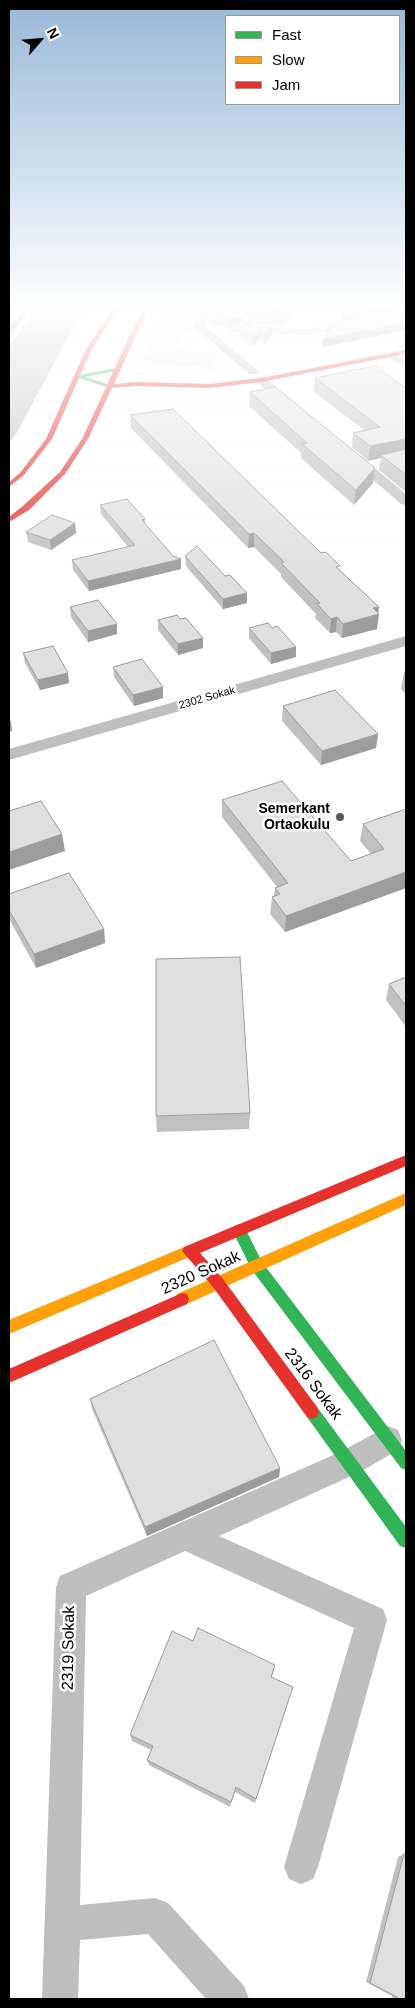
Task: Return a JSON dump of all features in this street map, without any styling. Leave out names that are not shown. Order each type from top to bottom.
[{"type":"main road","points":[[9,485],[22,474],[49,439],[66,401]]},
{"type":"main road","points":[[9,520],[26,508],[64,473],[85,439],[102,401]]},
{"type":"main road","name":"2320 Sokak","points":[[9,1327],[406,1160]]},
{"type":"main road","name":"2320 Sokak","points":[[9,1376],[406,1199]]},
{"type":"main road","name":"2316 Sokak","points":[[239,1230],[257,1266],[397,1452]]},
{"type":"main road","name":"2316 Sokak","points":[[190,1251],[218,1283],[406,1540]]},
{"type":"street","points":[[286,401],[306,418]]},
{"type":"street","points":[[344,449],[406,501]]},
{"type":"street","points":[[366,468],[382,464]]},
{"type":"street","name":"2302 Sokak","points":[[9,755],[406,641]]},
{"type":"street","name":"2319 Sokak","points":[[60,1999],[71,1587],[350,1462],[397,1452]]},
{"type":"street","points":[[186,1536],[372,1620],[301,1867]]},
{"type":"street","points":[[62,1924],[155,1916],[230,1999]]},
{"type":"shaded area","points":[[9,401],[34,401],[15,436],[9,442]]},
{"type":"building","points":[[260,401],[292,401],[375,468],[356,490],[302,444],[307,443]]},
{"type":"building","points":[[345,401],[406,401],[406,439],[370,446],[353,433],[380,427]]},
{"type":"building","points":[[173,409],[321,553],[326,552],[340,566],[336,567],[379,607],[373,608],[379,614],[343,624],[337,617],[331,619],[317,604],[320,603],[281,563],[284,562],[254,533],[249,534],[130,415]]},
{"type":"building","points":[[406,449],[406,475],[381,455]]},
{"type":"building","points":[[127,499],[145,519],[142,520],[173,556],[181,559],[88,581],[72,560],[135,545],[100,505]]},
{"type":"building","points":[[52,515],[75,523],[50,540],[26,532]]},
{"type":"building","points":[[197,546],[225,576],[230,575],[247,593],[223,599],[185,556]]},
{"type":"building","points":[[98,600],[117,624],[88,631],[70,607]]},
{"type":"building","points":[[177,615],[180,619],[186,618],[203,638],[178,644],[158,620]]},
{"type":"building","points":[[268,623],[272,628],[277,626],[296,647],[271,653],[249,628]]},
{"type":"building","points":[[53,646],[68,673],[38,680],[23,653]]},
{"type":"building","points":[[142,659],[163,687],[133,695],[113,667]]},
{"type":"building","points":[[335,690],[378,734],[322,751],[283,706]]},
{"type":"building","points":[[282,781],[351,861],[384,849],[363,824],[406,809],[406,872],[286,916],[272,897],[280,894],[275,888],[288,883],[222,800]]},
{"type":"building","points":[[41,801],[62,834],[9,852],[9,811]]},
{"type":"building","points":[[69,873],[104,929],[34,954],[9,910],[9,894]]},
{"type":"building","points":[[240,957],[250,1113],[156,1116],[156,959]]},
{"type":"building","points":[[406,977],[406,1006],[389,984]]},
{"type":"building","points":[[214,1340],[280,1468],[145,1527],[90,1399]]},
{"type":"building","points":[[198,1628],[275,1665],[271,1677],[293,1687],[256,1799],[236,1787],[231,1802],[194,1784],[147,1760],[153,1746],[130,1735],[172,1631],[193,1641]]},
{"type":"building","points":[[404,1854],[406,1855],[406,1999],[397,1999],[397,1997],[370,1983]]},
{"type":"traffic: fast","points":[[239,1230],[257,1266],[406,1463]]},
{"type":"traffic: fast","points":[[312,1412],[406,1540]]},
{"type":"traffic: slow","points":[[182,1299],[406,1199]]},
{"type":"traffic: slow","points":[[9,1327],[189,1251]]},
{"type":"traffic: jam","points":[[9,485],[22,474],[49,439],[66,401]]},
{"type":"traffic: jam","points":[[9,520],[26,508],[63,473],[85,439],[103,401]]},
{"type":"traffic: jam","points":[[189,1251],[406,1160]]},
{"type":"traffic: jam","points":[[190,1251],[218,1283],[312,1412]]},
{"type":"traffic: jam","points":[[9,1376],[182,1299]]},
{"type":"place","name":"Semerkant Ortaokulu","points":[[340,817]]}]
